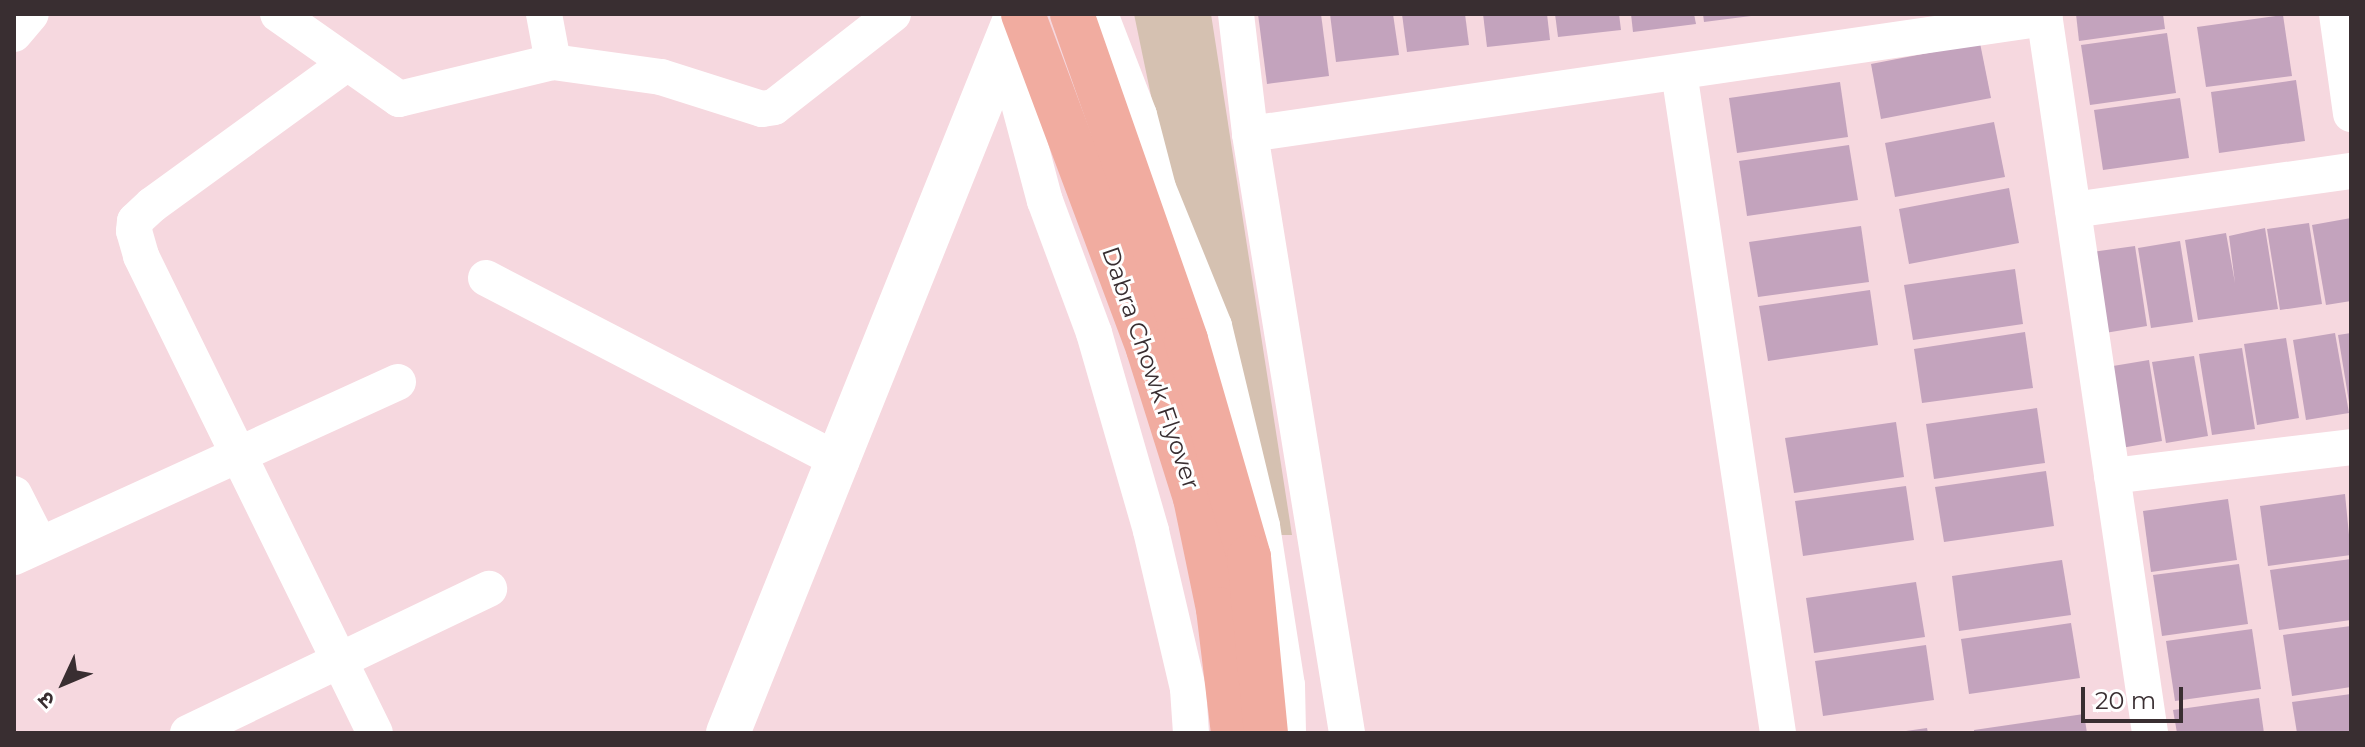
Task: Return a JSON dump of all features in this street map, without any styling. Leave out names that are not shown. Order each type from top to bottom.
[{"type":"main road","name":"Dabra Chowk Flyover","points":[[1072,14],[1122,148],[1186,340],[1249,557],[1266,733]]},
{"type":"main road","name":"Dabra Chowk Flyover","points":[[1015,26],[1080,165],[1148,349],[1195,498],[1218,609],[1233,733]]},
{"type":"street","points":[[14,34],[31,14]]},
{"type":"street","points":[[278,14],[399,99],[553,62],[661,77],[768,109],[893,14]]},
{"type":"street","points":[[544,14],[553,62]]},
{"type":"street","points":[[1100,14],[1139,115],[1158,188],[1214,326],[1267,554],[1287,685],[1288,733]]},
{"type":"street","points":[[1236,14],[1250,134],[1347,733]]},
{"type":"street","points":[[2337,14],[2351,114]]},
{"type":"street","points":[[1250,134],[2044,16],[2150,733]]},
{"type":"street","points":[[728,733],[841,462],[1015,26]]},
{"type":"street","points":[[1015,26],[1045,201],[1094,333],[1151,531],[1188,689],[1191,733]]},
{"type":"street","points":[[346,64],[135,221],[141,256],[375,733]]},
{"type":"street","points":[[1679,72],[1778,733]]},
{"type":"street","points":[[2073,210],[2351,171]]},
{"type":"street","points":[[486,278],[841,462]]},
{"type":"street","points":[[14,494],[27,551],[239,451],[398,382]]},
{"type":"street","points":[[1242,444],[1312,517]]},
{"type":"street","points":[[2112,476],[2351,447]]},
{"type":"street","points":[[188,733],[489,589]]},
{"type":"shaded area","points":[[1134,14],[1211,14],[1292,535],[1278,535],[1165,163]]},
{"type":"building","points":[[1258,14],[1321,14],[1329,76],[1267,84]]},
{"type":"building","points":[[1330,14],[1393,14],[1399,55],[1336,62]]},
{"type":"building","points":[[1402,14],[1465,14],[1469,45],[1407,52]]},
{"type":"building","points":[[1483,14],[1547,14],[1550,40],[1487,47]]},
{"type":"building","points":[[1555,14],[1619,14],[1621,30],[1558,37]]},
{"type":"building","points":[[1631,14],[1694,14],[1696,24],[1633,32]]},
{"type":"building","points":[[1703,14],[1751,14],[1751,16],[1704,22]]},
{"type":"building","points":[[2076,14],[2163,14],[2165,29],[2079,41]]},
{"type":"building","points":[[2283,15],[2292,76],[2206,87],[2197,27]]},
{"type":"building","points":[[2167,33],[2176,93],[2090,105],[2081,45]]},
{"type":"building","points":[[1980,43],[1991,98],[1881,119],[1871,64]]},
{"type":"building","points":[[2296,80],[2305,141],[2219,153],[2211,92]]},
{"type":"building","points":[[1840,82],[1848,137],[1737,153],[1729,98]]},
{"type":"building","points":[[2180,98],[2189,158],[2103,170],[2094,110]]},
{"type":"building","points":[[1994,122],[2005,177],[1895,197],[1885,143]]},
{"type":"building","points":[[1849,145],[1858,200],[1747,216],[1739,161]]},
{"type":"building","points":[[2009,188],[2019,243],[1909,264],[1899,209]]},
{"type":"building","points":[[2351,218],[2351,301],[2326,305],[2312,225]]},
{"type":"building","points":[[2309,223],[2322,304],[2280,310],[2267,229]]},
{"type":"building","points":[[1861,226],[1869,282],[1758,297],[1749,242]]},
{"type":"building","points":[[2265,228],[2278,309],[2198,320],[2185,240],[2226,233],[2235,283],[2229,236]]},
{"type":"building","points":[[2180,241],[2193,322],[2151,328],[2138,248]]},
{"type":"building","points":[[2135,246],[2147,326],[2105,333],[2092,252]]},
{"type":"building","points":[[2015,269],[2023,324],[1913,340],[1904,285]]},
{"type":"building","points":[[1870,290],[1878,345],[1768,361],[1759,306]]},
{"type":"building","points":[[2025,332],[2033,388],[1922,403],[1914,349]]},
{"type":"building","points":[[2335,333],[2349,413],[2306,420],[2293,340]]},
{"type":"building","points":[[2351,333],[2351,402],[2349,402],[2338,335]]},
{"type":"building","points":[[2286,338],[2299,418],[2257,425],[2244,344]]},
{"type":"building","points":[[2242,348],[2255,429],[2212,435],[2199,354]]},
{"type":"building","points":[[2194,356],[2208,436],[2166,443],[2152,362]]},
{"type":"building","points":[[2149,360],[2162,441],[2121,448],[2107,367]]},
{"type":"building","points":[[2037,408],[2045,463],[1934,479],[1926,424]]},
{"type":"building","points":[[1896,422],[1904,477],[1794,493],[1785,438]]},
{"type":"building","points":[[2046,471],[2054,526],[1944,542],[1935,487]]},
{"type":"building","points":[[1906,486],[1914,540],[1803,556],[1795,501]]},
{"type":"building","points":[[2345,494],[2351,555],[2268,566],[2260,506]]},
{"type":"building","points":[[2228,499],[2237,560],[2151,572],[2143,511]]},
{"type":"building","points":[[2351,559],[2351,620],[2279,630],[2270,570]]},
{"type":"building","points":[[2062,560],[2071,615],[1959,631],[1952,576]]},
{"type":"building","points":[[2239,564],[2248,624],[2162,636],[2153,575]]},
{"type":"building","points":[[1916,582],[1925,637],[1814,653],[1806,598]]},
{"type":"building","points":[[2071,623],[2080,678],[1969,694],[1961,639]]},
{"type":"building","points":[[2351,626],[2351,687],[2292,696],[2283,635]]},
{"type":"building","points":[[2252,629],[2261,689],[2175,701],[2166,641]]},
{"type":"building","points":[[1926,645],[1934,700],[1823,716],[1815,661]]},
{"type":"building","points":[[2351,694],[2351,733],[2297,733],[2292,702]]},
{"type":"building","points":[[2259,698],[2264,733],[2177,733],[2173,710]]},
{"type":"building","points":[[2084,714],[2087,733],[1974,733],[1974,730]]},
{"type":"building","points":[[1927,728],[1928,733],[1906,733],[1906,731]]}]
